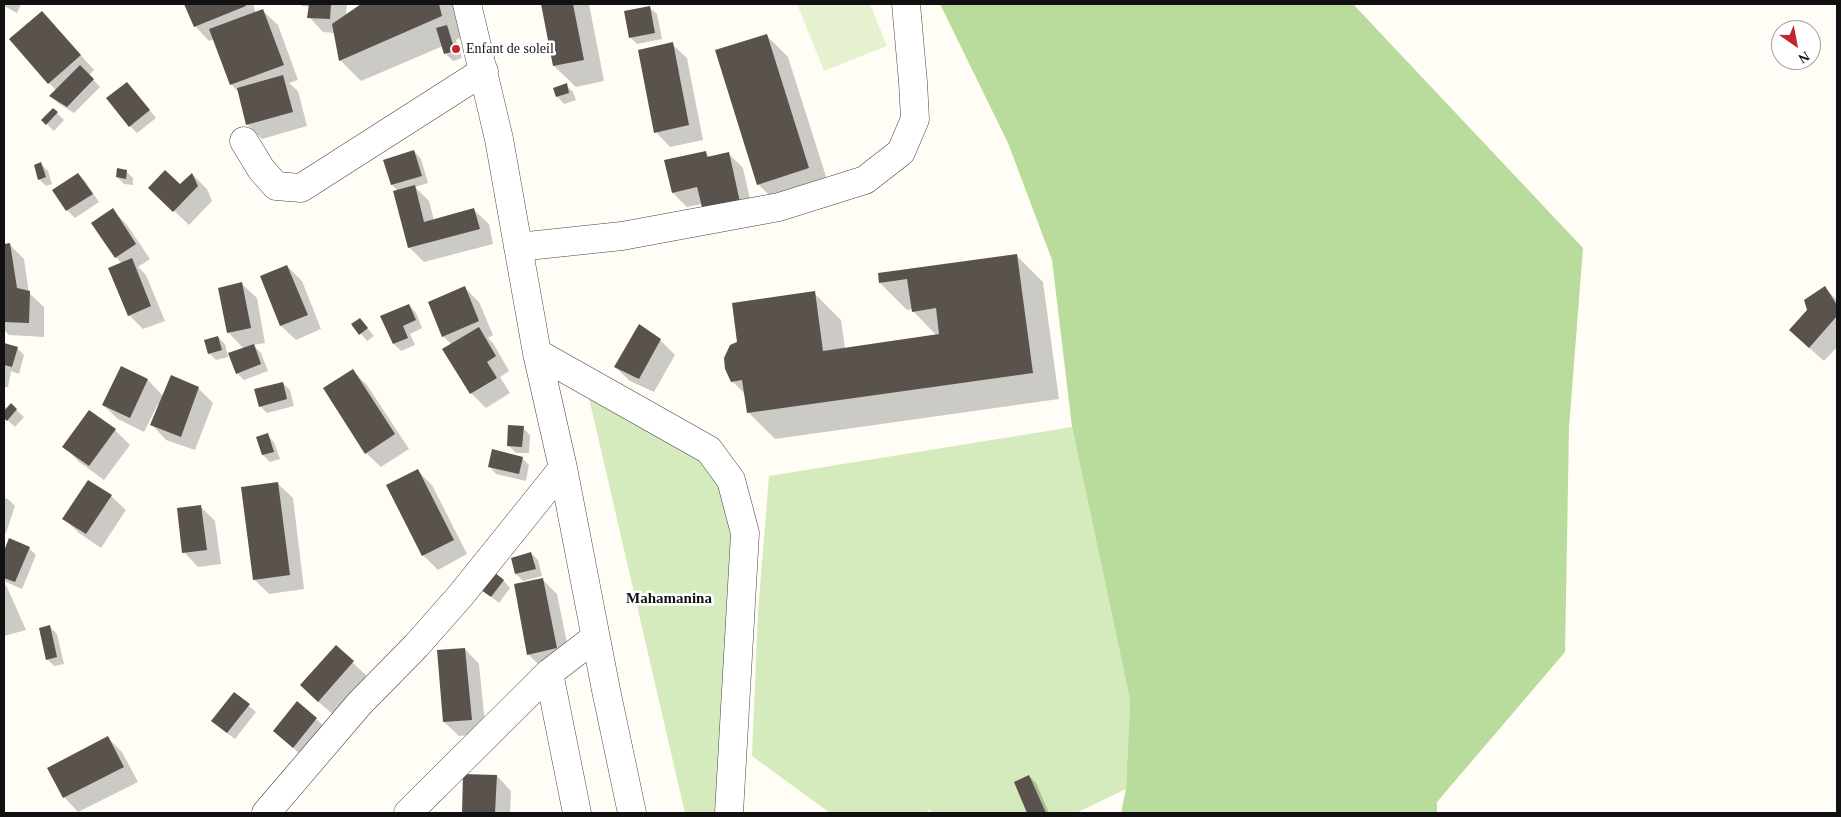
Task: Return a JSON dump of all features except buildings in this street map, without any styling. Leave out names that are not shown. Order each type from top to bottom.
[{"type":"street","points":[[467,4],[499,139],[537,353],[563,468],[632,813]]},
{"type":"street","points":[[518,247],[622,236],[779,207],[865,180],[901,152],[915,119],[906,4]]},
{"type":"street","points":[[244,141],[261,169],[276,186],[301,188],[484,71]]},
{"type":"street","points":[[537,353],[709,450],[731,480],[745,533],[729,813]]},
{"type":"street","points":[[266,813],[360,703],[416,646],[461,595],[563,468]]},
{"type":"street","points":[[408,813],[550,673],[596,637]]},
{"type":"street","points":[[550,673],[577,813]]},
{"type":"green space","points":[[797,4],[870,4],[887,46],[824,71]]},
{"type":"green space","points":[[940,4],[1353,4],[1583,248],[1569,428],[1565,652],[1437,802],[1437,813],[1121,813],[1126,789],[1130,700],[1072,427],[1052,260],[1008,143]]},
{"type":"green space","points":[[588,394],[707,461],[724,487],[733,534],[719,813],[685,813]]},
{"type":"green space","points":[[1072,427],[1130,700],[1126,789],[1076,813],[934,813],[929,810],[926,813],[830,813],[752,756],[758,612],[769,476]]},
{"type":"place","name":"Enfant de soleil","points":[[456,49]]},
{"type":"district","name":"Mahamanina","points":[[669,599]]}]
